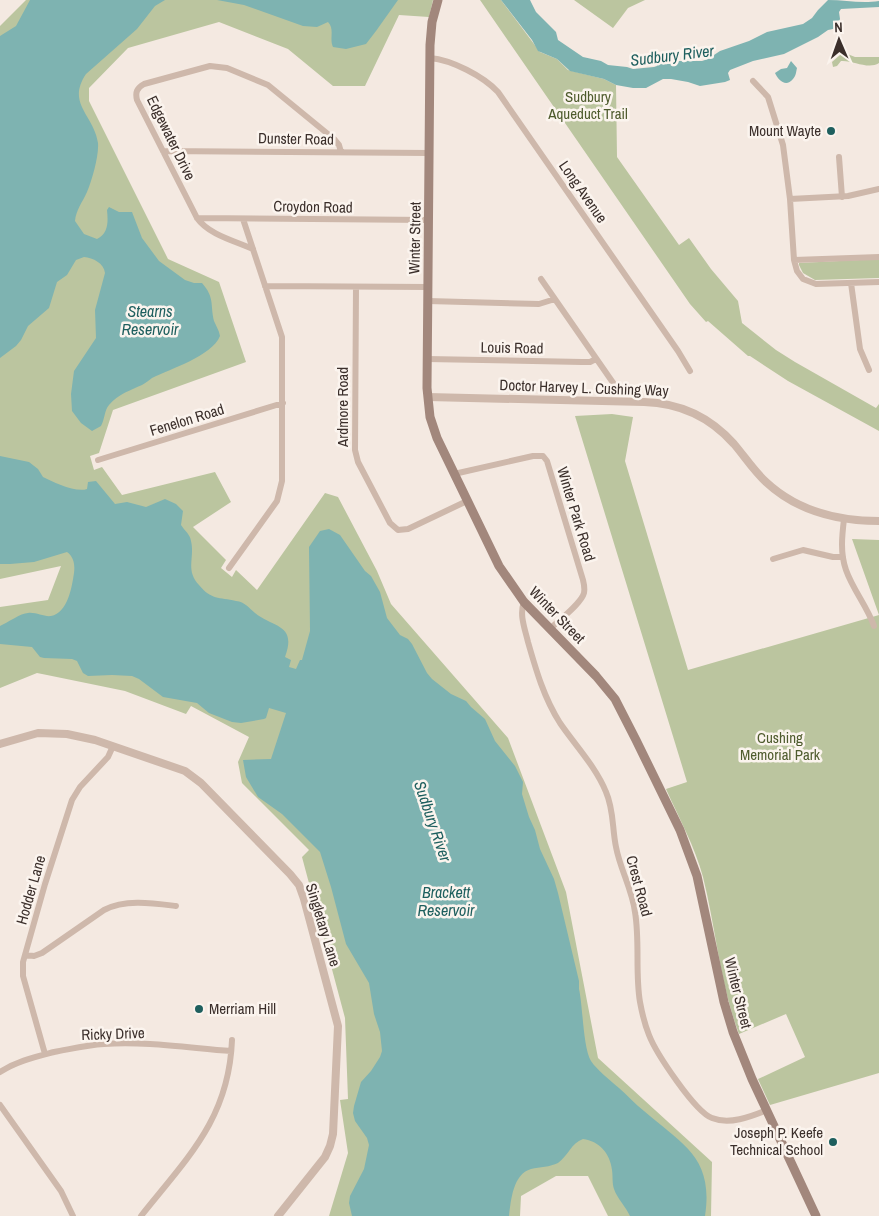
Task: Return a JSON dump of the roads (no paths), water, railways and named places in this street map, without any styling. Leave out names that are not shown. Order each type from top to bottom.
[{"type":"main road","name":"Winter Street","points":[[438,0],[432,26],[430,58],[427,359],[428,397],[432,424],[467,502],[499,566],[524,602],[596,676],[614,699],[680,830],[697,876],[730,1023],[746,1066],[816,1216]]},
{"type":"street","name":"Long Avenue","points":[[430,58],[474,73],[498,92],[673,342],[690,371]]},
{"type":"street","name":"Edgewater Drive","points":[[253,249],[211,231],[203,226],[197,218],[137,100],[137,90],[144,84],[215,66],[227,68],[256,79],[274,89],[334,139],[342,152]]},
{"type":"street","points":[[753,81],[768,97],[782,139],[790,199],[794,260],[797,271],[808,282],[821,284],[879,282]]},
{"type":"street","name":"Dunster Road","points":[[163,151],[429,153]]},
{"type":"street","points":[[839,157],[842,196]]},
{"type":"street","points":[[790,199],[842,196],[879,189]]},
{"type":"street","name":"Croydon Road","points":[[197,218],[428,220]]},
{"type":"street","points":[[229,568],[276,501],[280,491],[282,337],[243,219]]},
{"type":"street","points":[[794,260],[879,257]]},
{"type":"street","points":[[541,279],[616,387]]},
{"type":"street","points":[[851,283],[860,349],[870,370]]},
{"type":"street","points":[[265,286],[428,287]]},
{"type":"street","name":"Ardmore Road","points":[[356,287],[354,450],[358,463],[390,523],[398,530],[408,529],[467,502]]},
{"type":"street","points":[[428,301],[539,304],[555,300]]},
{"type":"street","name":"Louis Road","points":[[427,359],[590,362],[596,358]]},
{"type":"street","name":"Doctor Harvey L. Cushing Way","points":[[428,397],[654,402],[674,405],[699,415],[713,424],[778,492],[810,509],[844,519],[879,521]]},
{"type":"street","name":"Fenelon Road","points":[[98,460],[282,403]]},
{"type":"street","name":"Winter Park Road","points":[[454,474],[533,456],[543,456],[547,461],[583,580],[584,589],[584,594],[578,602],[550,629]]},
{"type":"street","points":[[844,519],[842,544],[846,572],[868,611],[874,626]]},
{"type":"street","points":[[772,559],[803,550],[843,557]]},
{"type":"street","name":"Crest Road","points":[[524,602],[521,615],[535,667],[544,691],[559,721],[603,785],[611,805],[616,848],[636,913],[639,995],[649,1036],[660,1055],[703,1114],[719,1120],[731,1121],[766,1110]]},
{"type":"street","name":"Singletary Lane","points":[[0,744],[31,735],[51,732],[74,735],[113,746],[190,774],[290,874],[302,892],[338,1026],[333,1134],[325,1157],[278,1216]]},
{"type":"street","name":"Hodder Lane","points":[[45,1054],[23,976],[25,956],[72,800],[80,787],[108,757],[113,746]]},
{"type":"street","points":[[25,956],[34,956],[42,953],[98,914],[114,906],[139,903],[176,906]]},
{"type":"street","points":[[141,1216],[209,1126],[224,1095],[229,1072],[232,1040]]},
{"type":"street","name":"Ricky Drive","points":[[0,1072],[23,1060],[82,1046],[115,1044],[231,1051]]},
{"type":"street","points":[[0,1105],[62,1191],[73,1216]]},
{"type":"water","name":"Stearns Reservoir","points":[[30,0],[165,0],[155,6],[137,29],[86,74],[81,84],[80,102],[96,133],[98,148],[91,181],[75,221],[84,234],[97,239],[106,230],[107,210],[109,207],[119,212],[132,212],[142,238],[159,261],[185,280],[202,283],[206,288],[210,297],[214,321],[220,336],[209,350],[200,356],[152,378],[116,398],[107,407],[101,426],[92,431],[81,423],[72,411],[71,394],[74,371],[96,338],[95,310],[105,273],[103,266],[94,260],[84,257],[76,260],[67,275],[57,282],[49,308],[28,326],[16,346],[0,358],[0,36],[16,26]]},
{"type":"water","points":[[217,0],[398,0],[366,44],[346,49],[333,47],[331,28],[328,22],[317,27],[303,26],[244,5]]},
{"type":"water","points":[[501,0],[530,0],[536,12],[556,32],[558,40],[583,57],[601,61],[608,65],[633,69],[657,66],[656,61],[658,59],[702,61],[708,59],[720,51],[749,41],[767,32],[803,24],[812,18],[828,0],[879,1],[879,7],[841,9],[839,12],[840,19],[837,26],[833,29],[784,54],[753,61],[730,70],[728,73],[730,80],[725,82],[700,86],[688,82],[663,79],[646,88],[633,88],[616,85],[604,79],[570,71],[557,59],[538,51],[532,40]]},
{"type":"water","points":[[791,61],[797,68],[796,74],[790,82],[782,82],[775,73],[787,68]]},
{"type":"water","name":"Brackett Reservoir","points":[[0,456],[29,462],[38,469],[43,477],[77,490],[87,489],[88,482],[96,481],[115,504],[127,502],[146,507],[165,499],[176,504],[183,511],[181,525],[188,534],[192,547],[191,569],[195,580],[211,596],[242,603],[262,618],[282,628],[288,638],[285,657],[291,660],[289,667],[296,669],[300,660],[302,660],[310,631],[309,547],[320,531],[329,529],[340,535],[365,571],[371,576],[380,592],[387,618],[400,635],[408,639],[412,644],[427,673],[451,694],[466,701],[485,719],[495,741],[515,766],[523,782],[522,794],[529,817],[558,893],[579,981],[588,1055],[600,1071],[692,1154],[700,1166],[705,1179],[707,1196],[705,1216],[630,1216],[614,1189],[611,1164],[606,1153],[599,1145],[583,1139],[575,1143],[558,1163],[531,1169],[520,1176],[514,1188],[509,1216],[352,1216],[349,1203],[350,1196],[364,1169],[369,1145],[367,1138],[355,1121],[354,1106],[361,1082],[380,1057],[382,1051],[380,1032],[374,1014],[369,983],[346,944],[320,852],[282,814],[258,797],[246,777],[243,760],[271,759],[286,713],[269,708],[264,719],[241,723],[232,722],[209,713],[197,703],[163,697],[132,676],[88,676],[83,673],[77,661],[72,659],[44,658],[40,657],[32,647],[0,644],[0,626],[25,613],[51,616],[61,610],[70,592],[74,561],[67,552],[34,562],[0,564]]},
{"type":"place","name":"Mount Wayte","points":[[831,131]]},
{"type":"place","name":"Merriam Hill","points":[[199,1009]]},
{"type":"place","name":"Joseph P. Keefe Technical School","points":[[833,1142]]},
{"type":"water label","name":"Sudbury River","points":[[672,55]]},
{"type":"water label","name":"Sudbury River","points":[[433,821]]},
{"type":"park label","name":"Sudbury Aqueduct Trail","points":[[588,106]]},
{"type":"park label","name":"Cushing Memorial Park","points":[[780,746]]}]
